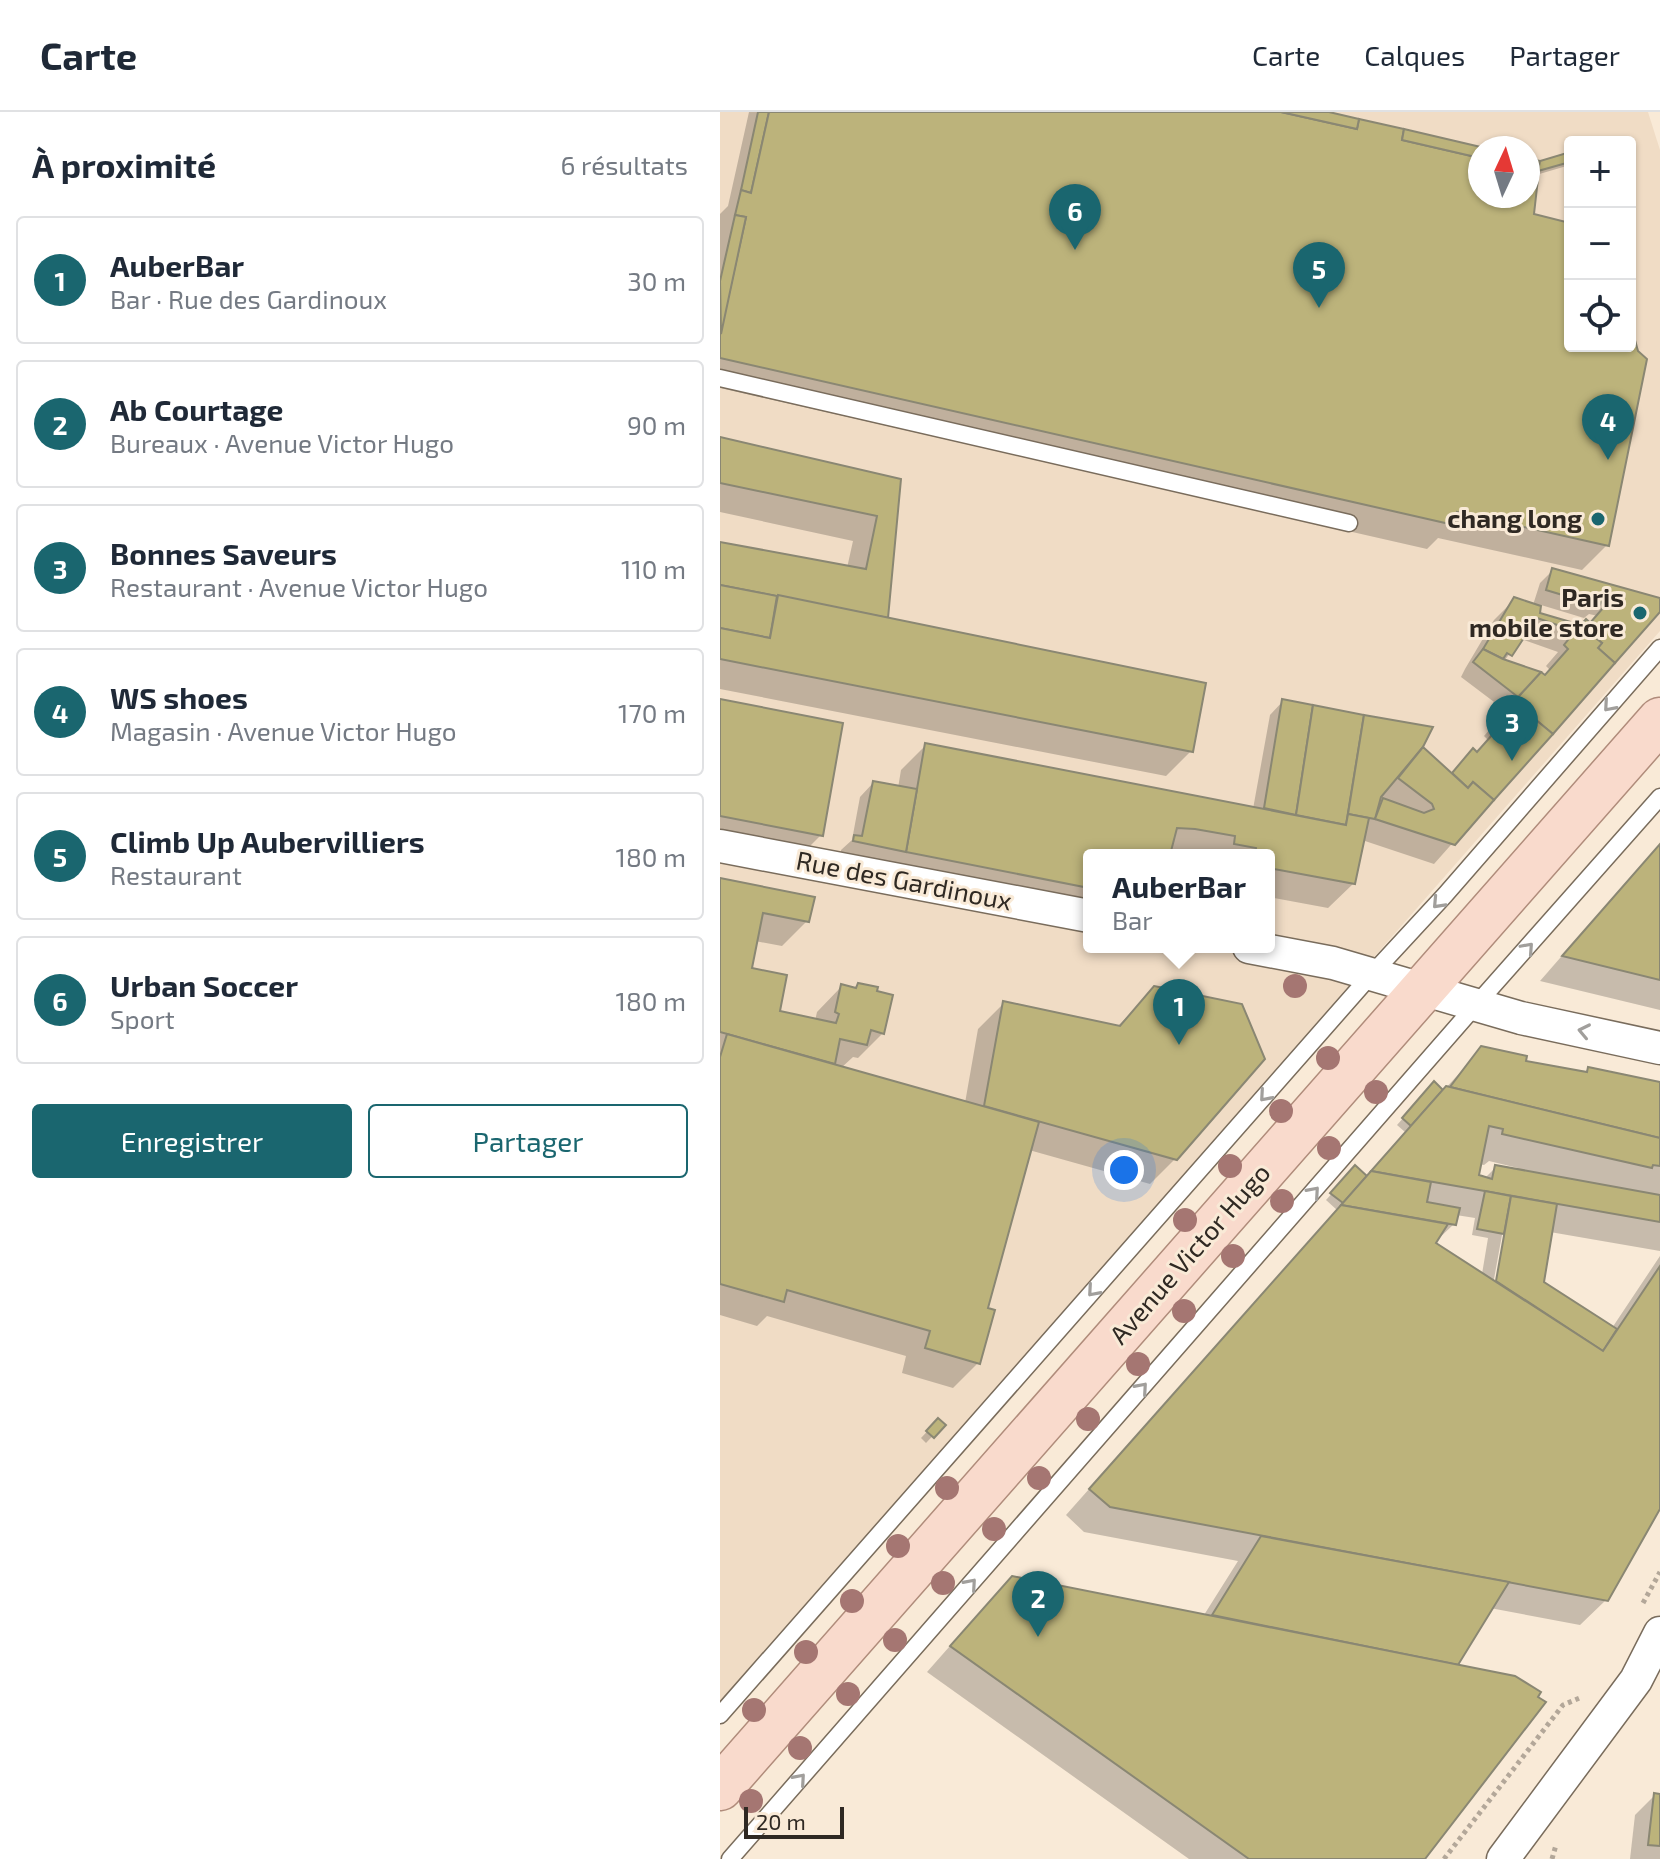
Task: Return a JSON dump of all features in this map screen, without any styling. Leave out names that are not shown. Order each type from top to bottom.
[{"type":"main road","name":"Avenue Victor Hugo","points":[[720,1788],[1660,720]]},
{"type":"street","name":"Rue des Gardinoux","points":[[720,846],[1083,915]]},
{"type":"street","points":[[1275,952],[1333,963],[1521,1018],[1660,1048]]},
{"type":"street","points":[[1503,1859],[1648,1682],[1660,1633]]},
{"type":"lane","points":[[720,378],[1349,523]]},
{"type":"lane","points":[[720,1715],[1660,648]]},
{"type":"lane","points":[[730,1859],[1660,797]]},
{"type":"path","points":[[1444,1859],[1563,1705],[1585,1696]]},
{"type":"shaded area","points":[[720,112],[1648,112],[1660,150],[1660,631],[720,1703]]},
{"type":"building","points":[[758,112],[769,112],[751,193],[741,190]]},
{"type":"building","points":[[769,112],[1281,112],[1357,129],[1359,119],[1404,129],[1402,140],[1468,155],[1468,208],[1535,208],[1534,214],[1564,222],[1564,352],[1636,352],[1636,344],[1638,351],[1647,359],[1609,546],[1457,512],[1454,525],[720,358],[720,334],[746,217],[735,215],[741,190],[751,193]]},
{"type":"building","points":[[1281,112],[1329,112],[1359,119],[1357,129]]},
{"type":"building","points":[[1404,129],[1468,144],[1468,155],[1402,140]]},
{"type":"building","points":[[1564,154],[1564,164],[1540,170],[1540,161]]},
{"type":"building","points":[[735,215],[746,217],[721,334],[720,281]]},
{"type":"building","points":[[720,437],[901,479],[888,618],[720,585],[720,542],[866,569],[877,516],[720,483]]},
{"type":"building","points":[[1552,568],[1660,598],[1660,612],[1615,663],[1598,648],[1602,643],[1597,639],[1601,633],[1590,623],[1603,608],[1610,607],[1610,603],[1602,601],[1599,606],[1546,590]]},
{"type":"building","points":[[720,585],[777,596],[770,638],[720,628]]},
{"type":"building","points":[[778,595],[1206,683],[1193,752],[720,659],[720,628],[770,638]]},
{"type":"building","points":[[1514,597],[1541,606],[1540,613],[1581,625],[1586,619],[1601,633],[1597,639],[1602,643],[1598,648],[1615,663],[1553,734],[1530,715],[1533,711],[1518,697],[1541,672],[1545,675],[1568,649],[1564,645],[1575,631],[1537,618],[1512,656],[1507,653],[1503,659],[1483,649]]},
{"type":"building","points":[[1483,649],[1541,672],[1518,697],[1473,662]]},
{"type":"building","points":[[1518,697],[1533,711],[1530,715],[1553,734],[1494,800],[1473,782],[1468,788],[1452,773],[1473,748],[1477,752],[1500,726],[1496,722]]},
{"type":"building","points":[[720,699],[843,723],[823,836],[720,816]]},
{"type":"building","points":[[1282,699],[1313,705],[1296,815],[1264,808]]},
{"type":"building","points":[[1313,705],[1364,715],[1346,825],[1296,815]]},
{"type":"building","points":[[1364,715],[1433,727],[1423,747],[1381,797],[1375,819],[1348,814]]},
{"type":"building","points":[[925,743],[1346,825],[1348,814],[1369,818],[1355,884],[1275,869],[1275,849],[1234,844],[1235,836],[1195,829],[1177,828],[1172,849],[1083,849],[1083,887],[906,852]]},
{"type":"building","points":[[1423,747],[1468,788],[1473,782],[1494,800],[1455,845],[1375,819],[1383,798],[1424,813],[1434,809],[1432,804],[1398,778]]},
{"type":"building","points":[[873,781],[917,789],[906,852],[853,841],[854,835],[862,836]]},
{"type":"building","points":[[1660,844],[1660,980],[1562,956]]},
{"type":"building","points":[[720,878],[815,897],[809,922],[763,913],[752,968],[787,975],[780,1011],[836,1023],[841,984],[856,988],[858,983],[878,987],[877,991],[893,995],[884,1034],[871,1030],[867,1045],[840,1039],[835,1064],[720,1032]]},
{"type":"building","points":[[1154,986],[1242,1004],[1265,1059],[1177,1160],[984,1106],[1003,1001],[1120,1026]]},
{"type":"building","points":[[727,1034],[1039,1122],[988,1308],[995,1310],[980,1364],[925,1348],[930,1331],[787,1290],[784,1302],[720,1284],[720,1057]]},
{"type":"building","points":[[1481,1046],[1527,1056],[1526,1061],[1587,1072],[1588,1067],[1660,1082],[1660,1138],[1450,1087]]},
{"type":"building","points":[[1434,1081],[1443,1090],[1411,1126],[1402,1118]]},
{"type":"building","points":[[1446,1086],[1660,1138],[1660,1166],[1653,1165],[1652,1168],[1502,1134],[1503,1129],[1489,1126],[1479,1175],[1492,1179],[1495,1165],[1660,1195],[1660,1222],[1371,1171]]},
{"type":"building","points":[[1355,1165],[1367,1176],[1343,1203],[1330,1193]]},
{"type":"building","points":[[1371,1171],[1431,1182],[1427,1202],[1460,1208],[1456,1225],[1341,1205]]},
{"type":"building","points":[[1485,1191],[1511,1196],[1504,1234],[1477,1229]]},
{"type":"building","points":[[1511,1196],[1557,1204],[1544,1282],[1617,1329],[1603,1351],[1496,1281]]},
{"type":"building","points":[[1341,1205],[1448,1224],[1436,1243],[1603,1351],[1660,1266],[1660,1509],[1608,1601],[1110,1507],[1089,1489]]},
{"type":"building","points":[[938,1418],[946,1425],[934,1438],[926,1431]]},
{"type":"building","points":[[1261,1536],[1509,1582],[1458,1665],[1212,1615]]},
{"type":"building","points":[[1012,1576],[1515,1676],[1541,1692],[1538,1697],[1546,1702],[1425,1859],[1249,1859],[950,1646]]},
{"type":"building","points":[[1654,1793],[1660,1794],[1660,1846],[1648,1845]]},
{"type":"place","name":"Urban Soccer","points":[[1075,250]]},
{"type":"place","name":"Climb Up Aubervilliers","points":[[1319,308]]},
{"type":"place","name":"WS shoes","points":[[1608,460]]},
{"type":"place","name":"chang long","points":[[1598,519]]},
{"type":"place","name":"Paris mobile store","points":[[1640,613]]},
{"type":"place","name":"Bonnes Saveurs","points":[[1512,761]]},
{"type":"place","name":"AuberBar","points":[[1179,1045]]},
{"type":"place","name":"Ab Courtage","points":[[1038,1637]]}]
